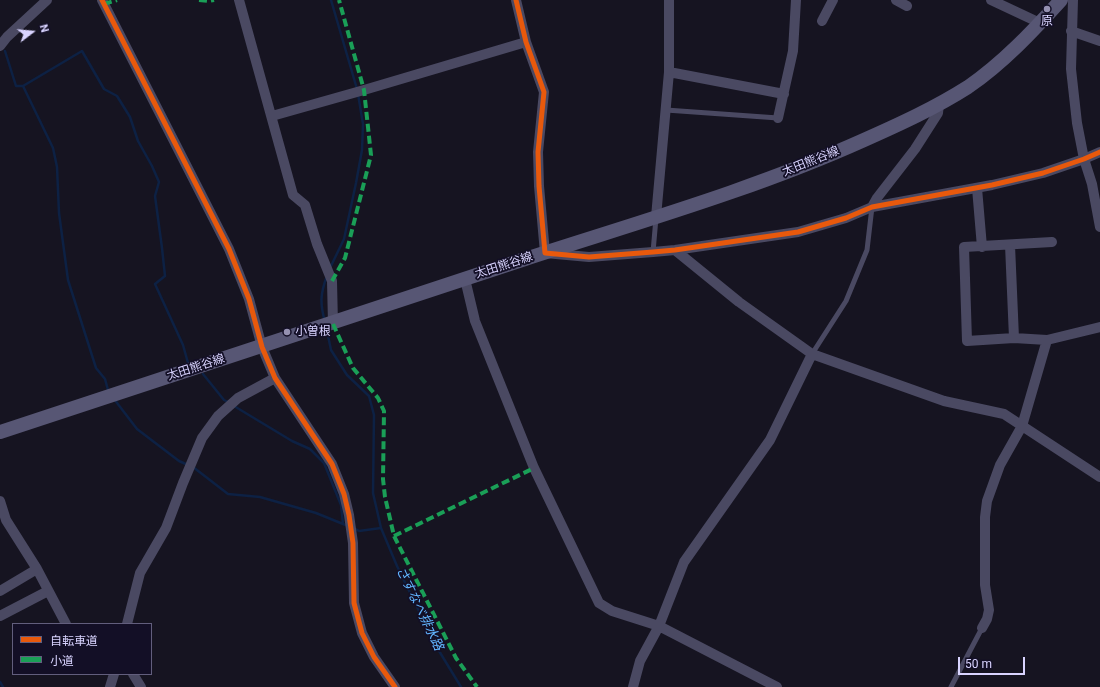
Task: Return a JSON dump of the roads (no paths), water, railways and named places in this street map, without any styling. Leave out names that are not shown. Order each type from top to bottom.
[{"type":"main road","name":"太田熊谷線","points":[[0,432],[656,217],[773,178],[822,159],[940,104],[970,85],[988,71],[1040,23],[1062,0]]},
{"type":"street","points":[[0,46],[7,37],[47,0]]},
{"type":"street","points":[[102,0],[229,249],[249,299],[262,347],[275,378],[332,464],[344,494],[350,520],[352,534],[354,602],[362,633],[374,657],[396,687]]},
{"type":"street","points":[[239,0],[293,195],[304,205],[317,244],[332,281],[328,325]]},
{"type":"street","points":[[516,0],[526,42],[544,92],[538,152],[539,186],[545,253],[589,257],[652,252],[798,232],[846,218],[872,207],[977,188],[1042,173],[1100,152]]},
{"type":"street","points":[[656,217],[669,72],[670,0]]},
{"type":"street","points":[[778,118],[793,51],[796,0]]},
{"type":"street","points":[[822,21],[833,0]]},
{"type":"street","points":[[896,0],[907,6]]},
{"type":"street","points":[[991,0],[1040,23]]},
{"type":"street","points":[[1073,0],[1071,69],[1077,123],[1084,159],[1092,184],[1100,227]]},
{"type":"street","points":[[1071,30],[1100,40]]},
{"type":"street","points":[[272,116],[526,42]]},
{"type":"street","points":[[669,72],[784,94]]},
{"type":"street","points":[[872,207],[877,198],[915,149],[938,113],[940,104]]},
{"type":"street","points":[[977,188],[982,247]]},
{"type":"street","points":[[1052,242],[964,247],[967,341],[1014,338],[1047,340],[1100,327]]},
{"type":"street","points":[[1010,245],[1014,338]]},
{"type":"street","points":[[675,250],[739,302],[812,354],[944,401],[1004,414],[1100,477]]},
{"type":"street","points":[[465,280],[475,321],[534,468],[599,603],[612,611],[659,626],[777,687]]},
{"type":"street","points":[[982,628],[987,619],[989,610],[985,585],[985,517],[987,501],[1000,465],[1022,426],[1047,340]]},
{"type":"street","points":[[633,687],[640,661],[659,626],[684,562],[770,440],[812,354]]},
{"type":"street","points":[[127,623],[140,573],[166,528],[202,438],[218,416],[236,400],[275,378]]},
{"type":"street","points":[[0,501],[6,520],[37,570],[65,623]]},
{"type":"street","points":[[0,591],[37,570]]},
{"type":"street","points":[[0,616],[48,591]]},
{"type":"street","points":[[110,687],[114,675]]},
{"type":"street","points":[[134,675],[141,687]]},
{"type":"lane","points":[[666,110],[778,118]]},
{"type":"lane","points":[[812,354],[846,301],[867,250],[872,207]]},
{"type":"lane","points":[[652,252],[656,217]]},
{"type":"lane","points":[[951,687],[982,628]]},
{"type":"waterway","points":[[331,0],[357,89]]},
{"type":"waterway","points":[[5,51],[16,86],[23,86],[82,51],[104,89],[117,96],[130,117],[138,141],[159,182],[155,196],[165,276],[155,284],[183,345],[188,363]]},
{"type":"waterway","points":[[23,86],[53,148],[57,167],[59,213],[68,280],[96,368],[105,379],[108,390]]},
{"type":"waterway","points":[[330,268],[344,239],[362,150],[363,124],[358,94]]},
{"type":"waterway","points":[[325,322],[322,310],[322,299],[323,288],[327,276]]},
{"type":"waterway","name":"さすなべ排水路","points":[[327,331],[331,350],[347,375],[369,396],[374,415],[373,493],[381,528],[397,566],[436,646],[461,687]]},
{"type":"waterway","points":[[203,374],[224,400],[230,403]]},
{"type":"waterway","points":[[114,399],[137,429],[179,461],[188,465]]},
{"type":"waterway","points":[[234,406],[292,441],[310,449],[324,463],[341,505],[343,524]]},
{"type":"waterway","points":[[193,467],[228,494],[260,497],[316,513],[348,526]]},
{"type":"waterway","points":[[354,528],[359,531],[381,528]]},
{"type":"waterway","points":[[0,682],[3,687]]},
{"type":"place","name":"原","points":[[1047,9]]},
{"type":"place","name":"小曽根","points":[[287,332]]}]
